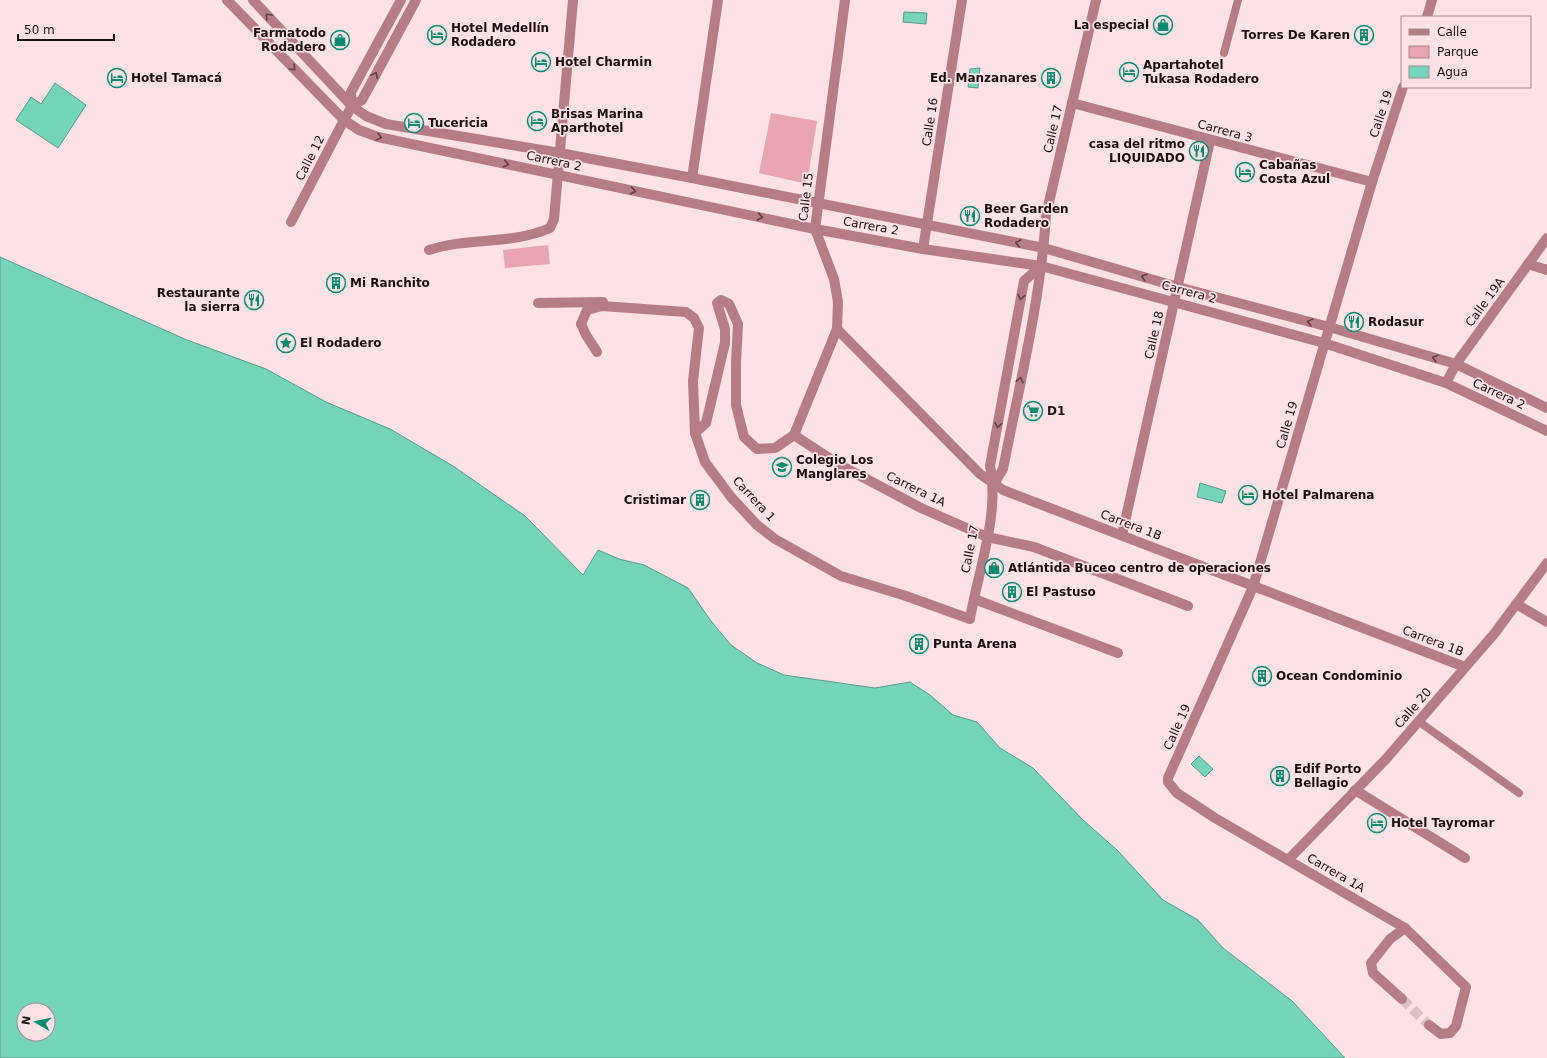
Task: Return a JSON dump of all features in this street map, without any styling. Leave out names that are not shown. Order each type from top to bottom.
[{"type":"street","name":"Carrera 2","points":[[227,0],[344,120],[358,130],[378,137],[815,229],[923,249],[1041,266],[1324,343],[1446,383],[1547,431]]},
{"type":"street","name":"Carrera 2","points":[[253,0],[352,106],[366,116],[386,124],[560,153],[692,178],[818,205],[1044,248],[1178,287],[1329,327],[1456,364],[1547,408]]},
{"type":"street","name":"Calle 12","points":[[352,106],[351,92],[401,0]]},
{"type":"street","name":"Calle 12","points":[[291,222],[344,120],[352,106],[362,100],[416,0]]},
{"type":"street","points":[[429,250],[512,238],[538,233],[550,228],[554,219],[574,0]]},
{"type":"street","points":[[692,178],[718,0]]},
{"type":"street","name":"Calle 15","points":[[794,435],[837,329],[838,302],[834,279],[815,229],[845,0]]},
{"type":"street","name":"Calle 16","points":[[923,249],[962,0]]},
{"type":"street","name":"Calle 17","points":[[994,484],[1003,470],[1041,266],[1044,248],[1046,215],[1096,0]]},
{"type":"street","points":[[1426,16],[1432,0]]},
{"type":"street","name":"Calle 19","points":[[1175,763],[1253,587],[1372,182],[1404,88]]},
{"type":"street","name":"Carrera 3","points":[[1072,104],[1372,182]]},
{"type":"street","name":"Calle 18","points":[[1122,535],[1210,141]]},
{"type":"street","name":"Calle 19A","points":[[1446,383],[1456,364],[1547,238]]},
{"type":"street","points":[[1528,264],[1547,270]]},
{"type":"street","name":"Calle 17","points":[[970,619],[987,537],[994,484],[990,466],[1024,281],[1041,266]]},
{"type":"street","points":[[694,433],[706,423],[725,343],[725,329],[717,303],[721,300],[729,304],[738,324],[736,405],[744,437],[757,449],[775,448],[794,435]]},
{"type":"street","points":[[538,303],[601,302],[645,308]]},
{"type":"street","points":[[597,352],[581,324],[587,310],[602,306],[645,308]]},
{"type":"street","name":"Carrera 1","points":[[645,308],[686,312],[694,318],[699,328],[694,381],[694,433],[705,462],[731,497],[757,525],[775,539],[841,576],[906,596],[970,619]]},
{"type":"street","name":"Carrera 1B","points":[[837,329],[980,474],[1003,490],[1465,667]]},
{"type":"street","points":[[1010,357],[1024,360]]},
{"type":"street","name":"Carrera 1A","points":[[794,435],[838,464],[922,508],[987,537],[1034,547],[1188,606]]},
{"type":"street","name":"Calle 20","points":[[1288,860],[1386,759],[1494,634],[1547,563]]},
{"type":"street","points":[[974,599],[1118,653]]},
{"type":"street","points":[[1516,604],[1547,622]]},
{"type":"street","name":"Carrera 1A","points":[[1175,763],[1168,782],[1177,793],[1215,818],[1404,928],[1466,987],[1456,1026],[1450,1034],[1441,1034],[1429,1025]]},
{"type":"street","points":[[1355,790],[1465,858]]},
{"type":"street","points":[[1402,999],[1373,973],[1371,964],[1390,939],[1404,928]]},
{"type":"lane","points":[[1224,53],[1238,0]]},
{"type":"lane","points":[[1418,721],[1519,793]]},
{"type":"green space","points":[[771,113],[817,121],[807,184],[759,173]]},
{"type":"green space","points":[[548,245],[550,264],[505,268],[503,250]]},
{"type":"water","points":[[904,12],[927,13],[926,24],[903,22]]},
{"type":"water","points":[[980,68],[978,88],[968,87],[970,69]]},
{"type":"water","points":[[55,83],[86,105],[58,148],[16,120],[31,97],[41,104]]},
{"type":"water","points":[[0,257],[187,340],[266,369],[326,402],[390,429],[453,466],[525,516],[583,575],[598,550],[619,559],[644,565],[688,588],[711,621],[731,645],[757,663],[784,675],[875,688],[910,682],[930,695],[953,715],[977,722],[1000,748],[1033,768],[1083,820],[1117,850],[1163,900],[1198,920],[1223,948],[1292,1001],[1345,1058],[0,1058]]},
{"type":"water","points":[[1200,483],[1226,491],[1222,503],[1197,497]]},
{"type":"water","points":[[1199,756],[1213,769],[1205,777],[1191,764]]},
{"type":"tunnel","points":[[1402,999],[1429,1025]]},
{"type":"place","name":"La especial","points":[[1163,25]]},
{"type":"place","name":"Hotel Medellín Rodadero","points":[[437,35]]},
{"type":"place","name":"Torres De Karen","points":[[1364,35]]},
{"type":"place","name":"Farmatodo Rodadero","points":[[340,40]]},
{"type":"place","name":"Hotel Charmin","points":[[541,62]]},
{"type":"place","name":"Apartahotel Tukasa Rodadero","points":[[1129,72]]},
{"type":"place","name":"Hotel Tamacá","points":[[117,78]]},
{"type":"place","name":"Ed. Manzanares","points":[[1051,78]]},
{"type":"place","name":"Brisas Marina Aparthotel","points":[[537,121]]},
{"type":"place","name":"Tucericia","points":[[414,123]]},
{"type":"place","name":"casa del ritmo LIQUIDADO","points":[[1199,151]]},
{"type":"place","name":"Cabañas Costa Azul","points":[[1245,172]]},
{"type":"place","name":"Beer Garden Rodadero","points":[[970,216]]},
{"type":"place","name":"Mi Ranchito","points":[[336,283]]},
{"type":"place","name":"Restaurante la sierra","points":[[254,300]]},
{"type":"place","name":"Rodasur","points":[[1354,322]]},
{"type":"place","name":"El Rodadero","points":[[286,343]]},
{"type":"place","name":"D1","points":[[1033,411]]},
{"type":"place","name":"Colegio Los Manglares","points":[[782,467]]},
{"type":"place","name":"Hotel Palmarena","points":[[1248,495]]},
{"type":"place","name":"Cristimar","points":[[700,500]]},
{"type":"place","name":"Atlántida Buceo centro de operaciones","points":[[994,568]]},
{"type":"place","name":"El Pastuso","points":[[1012,592]]},
{"type":"place","name":"Punta Arena","points":[[919,644]]},
{"type":"place","name":"Ocean Condominio","points":[[1262,676]]},
{"type":"place","name":"Edif Porto Bellagio","points":[[1280,776]]},
{"type":"place","name":"Hotel Tayromar","points":[[1377,823]]}]
